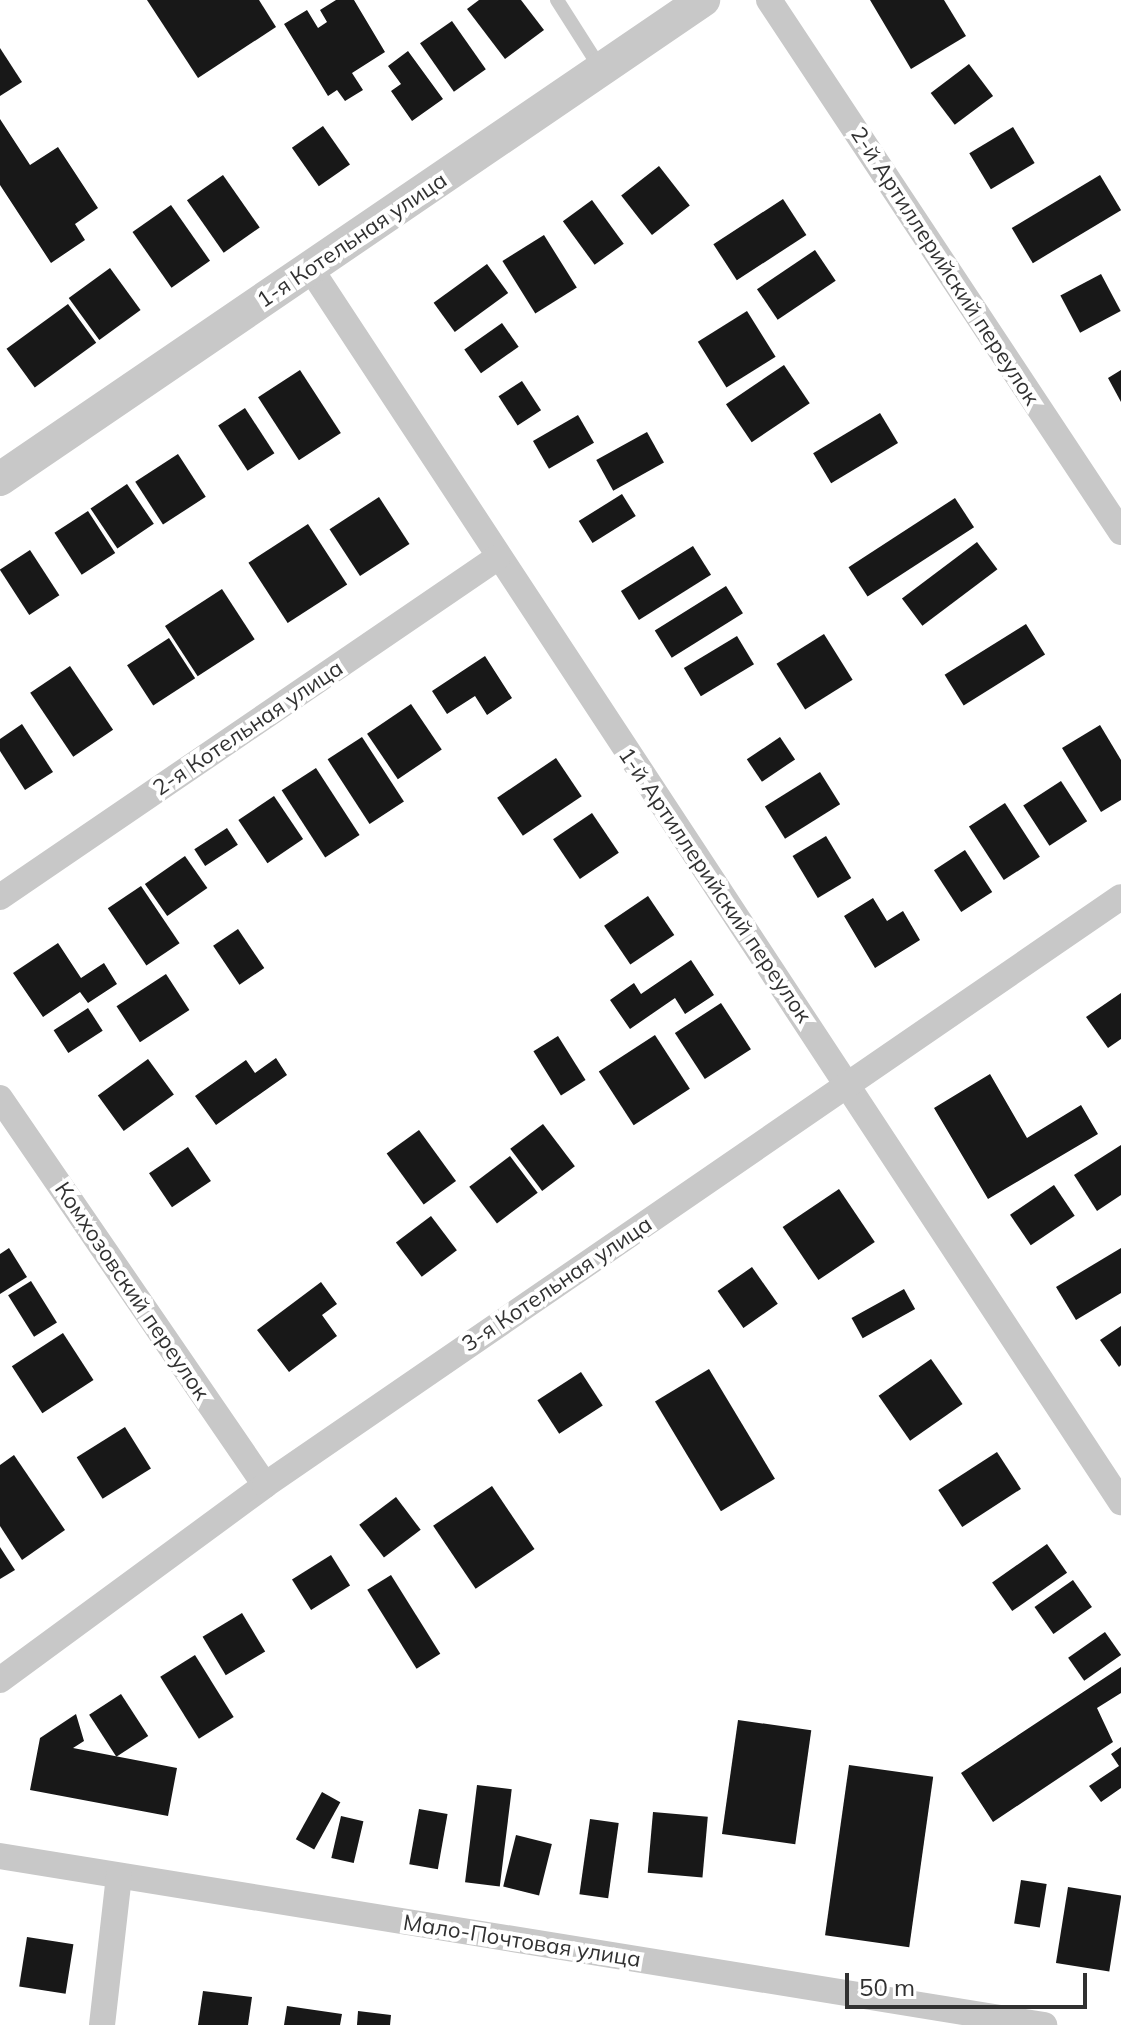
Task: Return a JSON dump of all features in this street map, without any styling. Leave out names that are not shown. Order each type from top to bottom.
[{"type":"street","name":"1-я Котельная улица","points":[[0,479],[703,0]]},
{"type":"street","name":"2-й Артиллерийский переулок","points":[[769,0],[1121,532]]},
{"type":"street","name":"1-й Артиллерийский переулок","points":[[310,268],[497,558],[848,1084],[1121,1502]]},
{"type":"street","name":"2-я Котельная улица","points":[[0,897],[497,558]]},
{"type":"street","name":"3-я Котельная улица","points":[[0,1680],[265,1485],[1121,897]]},
{"type":"street","name":"Комхозовский переулок","points":[[0,1098],[265,1485]]},
{"type":"street","name":"Мало-Почтовая улица","points":[[0,1856],[1044,2025]]},
{"type":"street","points":[[102,2025],[119,1876]]},
{"type":"lane","points":[[557,0],[601,69]]},
{"type":"building","points":[[147,0],[259,0],[276,27],[198,78]]},
{"type":"building","points":[[336,0],[354,0],[385,52],[352,73],[363,90],[345,101],[337,90],[328,96],[284,24],[307,10],[318,28],[327,22],[320,10]]},
{"type":"building","points":[[479,0],[521,0],[544,30],[505,59],[467,9]]},
{"type":"building","points":[[870,0],[944,0],[966,36],[911,69]]},
{"type":"building","points":[[452,21],[486,69],[454,92],[420,43]]},
{"type":"building","points":[[0,48],[22,82],[0,96]]},
{"type":"building","points":[[408,51],[443,99],[412,121],[391,91],[401,84],[388,66]]},
{"type":"building","points":[[969,64],[993,96],[955,125],[931,93]]},
{"type":"building","points":[[0,119],[30,165],[58,147],[98,208],[75,224],[85,240],[51,263],[0,185]]},
{"type":"building","points":[[323,126],[350,165],[319,186],[292,148]]},
{"type":"building","points":[[1013,127],[1035,163],[991,189],[969,153]]},
{"type":"building","points":[[659,166],[690,205],[652,235],[621,196]]},
{"type":"building","points":[[223,175],[260,227],[224,253],[187,200]]},
{"type":"building","points":[[1100,175],[1121,210],[1033,263],[1012,228]]},
{"type":"building","points":[[783,199],[806,235],[737,280],[713,244]]},
{"type":"building","points":[[592,200],[624,244],[595,265],[563,221]]},
{"type":"building","points":[[171,205],[210,261],[172,288],[132,232]]},
{"type":"building","points":[[544,235],[577,288],[535,314],[502,261]]},
{"type":"building","points":[[815,250],[836,281],[778,320],[757,289]]},
{"type":"building","points":[[487,264],[508,293],[455,332],[434,303]]},
{"type":"building","points":[[110,268],[141,310],[99,340],[69,298]]},
{"type":"building","points":[[1101,274],[1121,311],[1080,333],[1060,296]]},
{"type":"building","points":[[68,304],[96,343],[35,388],[7,349]]},
{"type":"building","points":[[747,311],[776,357],[726,388],[698,342]]},
{"type":"building","points":[[502,323],[519,347],[481,373],[464,349]]},
{"type":"building","points":[[784,365],[810,403],[752,442],[726,404]]},
{"type":"building","points":[[300,370],[341,433],[299,460],[258,397]]},
{"type":"building","points":[[1121,370],[1121,402],[1108,378]]},
{"type":"building","points":[[522,381],[541,410],[518,426],[499,396]]},
{"type":"building","points":[[245,408],[274,453],[248,471],[218,425]]},
{"type":"building","points":[[880,413],[898,443],[831,483],[813,453]]},
{"type":"building","points":[[578,415],[594,443],[549,469],[533,441]]},
{"type":"building","points":[[647,432],[664,463],[613,491],[596,460]]},
{"type":"building","points":[[178,454],[206,497],[163,525],[135,482]]},
{"type":"building","points":[[127,484],[154,524],[117,548],[91,509]]},
{"type":"building","points":[[622,494],[636,516],[593,543],[579,521]]},
{"type":"building","points":[[379,497],[409,544],[360,576],[330,529]]},
{"type":"building","points":[[955,498],[974,527],[868,597],[848,567]]},
{"type":"building","points":[[88,511],[115,553],[82,575],[54,533]]},
{"type":"building","points":[[308,524],[347,584],[288,623],[248,563]]},
{"type":"building","points":[[977,542],[997,569],[922,626],[902,599]]},
{"type":"building","points":[[693,546],[711,575],[639,620],[621,591]]},
{"type":"building","points":[[30,550],[59,595],[29,615],[0,569]]},
{"type":"building","points":[[726,586],[743,613],[672,658],[655,631]]},
{"type":"building","points":[[222,589],[255,639],[198,676],[165,626]]},
{"type":"building","points":[[1026,624],[1045,655],[964,705],[945,675]]},
{"type":"building","points":[[824,634],[853,680],[805,709],[777,664]]},
{"type":"building","points":[[737,636],[754,664],[701,696],[684,668]]},
{"type":"building","points":[[169,638],[195,678],[153,705],[127,665]]},
{"type":"building","points":[[485,656],[512,698],[487,715],[475,696],[447,714],[432,691]]},
{"type":"building","points":[[70,666],[113,730],[73,757],[30,693]]},
{"type":"building","points":[[411,704],[442,750],[398,779],[367,734]]},
{"type":"building","points":[[22,724],[53,772],[25,790],[0,751],[0,739]]},
{"type":"building","points":[[1100,725],[1121,760],[1121,800],[1101,812],[1062,748]]},
{"type":"building","points":[[362,737],[404,802],[370,824],[328,759]]},
{"type":"building","points":[[780,737],[795,759],[762,782],[747,759]]},
{"type":"building","points":[[556,758],[582,796],[523,836],[497,798]]},
{"type":"building","points":[[316,768],[360,835],[325,857],[282,790]]},
{"type":"building","points":[[820,772],[840,804],[785,839],[765,806]]},
{"type":"building","points":[[1061,781],[1087,821],[1049,846],[1023,806]]},
{"type":"building","points":[[274,796],[303,839],[267,863],[238,820]]},
{"type":"building","points":[[1005,803],[1040,857],[1004,880],[969,826]]},
{"type":"building","points":[[592,813],[619,853],[580,879],[553,839]]},
{"type":"building","points":[[227,828],[238,845],[205,866],[194,849]]},
{"type":"building","points":[[826,836],[851,878],[818,898],[793,856]]},
{"type":"building","points":[[965,850],[992,892],[961,912],[934,870]]},
{"type":"building","points":[[185,856],[207,888],[167,916],[145,884]]},
{"type":"building","points":[[141,886],[180,943],[146,966],[108,908]]},
{"type":"building","points":[[648,896],[674,935],[630,965],[604,926]]},
{"type":"building","points":[[873,898],[887,921],[903,911],[920,940],[875,968],[844,916]]},
{"type":"building","points":[[238,929],[264,968],[239,985],[213,946]]},
{"type":"building","points":[[58,943],[81,978],[104,963],[117,984],[88,1003],[80,992],[43,1017],[13,973]]},
{"type":"building","points":[[691,960],[714,995],[685,1014],[675,998],[630,1029],[610,1000],[634,983],[641,994]]},
{"type":"building","points":[[166,974],[189,1010],[140,1042],[117,1006]]},
{"type":"building","points":[[1121,993],[1121,1039],[1108,1048],[1086,1017]]},
{"type":"building","points":[[721,1003],[751,1049],[705,1079],[675,1033]]},
{"type":"building","points":[[88,1008],[103,1031],[68,1053],[54,1030]]},
{"type":"building","points":[[655,1035],[690,1089],[634,1125],[599,1071]]},
{"type":"building","points":[[558,1036],[586,1080],[561,1095],[533,1051]]},
{"type":"building","points":[[276,1058],[287,1075],[216,1125],[195,1096],[246,1060],[255,1073]]},
{"type":"building","points":[[148,1059],[174,1095],[124,1131],[98,1095]]},
{"type":"building","points":[[990,1074],[1027,1138],[1081,1105],[1098,1134],[988,1199],[934,1108]]},
{"type":"building","points":[[543,1124],[575,1166],[542,1191],[510,1149]]},
{"type":"building","points":[[419,1130],[456,1181],[424,1204],[387,1154]]},
{"type":"building","points":[[1121,1145],[1121,1195],[1097,1211],[1074,1175]]},
{"type":"building","points":[[188,1147],[211,1181],[172,1207],[149,1173]]},
{"type":"building","points":[[510,1156],[538,1193],[497,1223],[469,1187]]},
{"type":"building","points":[[1054,1185],[1075,1216],[1031,1245],[1010,1215]]},
{"type":"building","points":[[839,1189],[875,1242],[818,1280],[783,1227]]},
{"type":"building","points":[[431,1216],[457,1250],[422,1277],[396,1242]]},
{"type":"building","points":[[9,1248],[27,1277],[0,1294],[0,1254]]},
{"type":"building","points":[[1121,1248],[1121,1293],[1076,1320],[1056,1287]]},
{"type":"building","points":[[752,1267],[778,1304],[743,1328],[718,1291]]},
{"type":"building","points":[[31,1281],[57,1323],[34,1337],[8,1295]]},
{"type":"building","points":[[321,1282],[337,1304],[322,1315],[337,1336],[289,1372],[257,1330]]},
{"type":"building","points":[[904,1289],[915,1309],[863,1338],[852,1318]]},
{"type":"building","points":[[1121,1326],[1121,1365],[1119,1367],[1100,1340]]},
{"type":"building","points":[[63,1333],[93,1380],[42,1413],[12,1366]]},
{"type":"building","points":[[931,1359],[963,1404],[910,1441],[879,1396]]},
{"type":"building","points":[[709,1369],[775,1479],[721,1511],[655,1401]]},
{"type":"building","points":[[581,1372],[603,1406],[559,1434],[537,1400]]},
{"type":"building","points":[[125,1427],[151,1469],[103,1499],[77,1457]]},
{"type":"building","points":[[997,1452],[1021,1489],[962,1527],[938,1490]]},
{"type":"building","points":[[14,1455],[65,1530],[22,1560],[0,1526],[0,1465]]},
{"type":"building","points":[[492,1486],[534,1549],[476,1589],[433,1526]]},
{"type":"building","points":[[396,1497],[421,1530],[384,1557],[359,1525]]},
{"type":"building","points":[[1047,1544],[1067,1573],[1012,1611],[992,1582]]},
{"type":"building","points":[[0,1547],[15,1570],[0,1579]]},
{"type":"building","points":[[331,1555],[350,1586],[311,1610],[292,1579]]},
{"type":"building","points":[[391,1575],[440,1654],[417,1669],[367,1590]]},
{"type":"building","points":[[1073,1580],[1092,1607],[1053,1634],[1034,1607]]},
{"type":"building","points":[[242,1613],[265,1652],[226,1675],[203,1637]]},
{"type":"building","points":[[1105,1632],[1121,1655],[1084,1681],[1068,1658]]},
{"type":"building","points":[[195,1655],[234,1717],[199,1739],[160,1677]]},
{"type":"building","points":[[1121,1667],[1121,1693],[1097,1708],[1113,1742],[993,1822],[961,1773]]},
{"type":"building","points":[[121,1694],[148,1736],[116,1757],[89,1715]]},
{"type":"building","points":[[76,1714],[84,1741],[73,1748],[177,1768],[168,1816],[30,1790],[40,1738]]},
{"type":"building","points":[[738,1720],[811,1730],[795,1844],[722,1834]]},
{"type":"building","points":[[1121,1747],[1121,1788],[1101,1802],[1089,1786],[1119,1766],[1111,1754]]},
{"type":"building","points":[[849,1765],[933,1777],[909,1947],[825,1935]]},
{"type":"building","points":[[477,1785],[512,1789],[500,1887],[465,1882]]},
{"type":"building","points":[[322,1792],[340,1802],[314,1849],[296,1839]]},
{"type":"building","points":[[419,1809],[448,1814],[438,1869],[409,1864]]},
{"type":"building","points":[[653,1812],[708,1817],[702,1878],[648,1873]]},
{"type":"building","points":[[341,1816],[363,1821],[354,1863],[331,1858]]},
{"type":"building","points":[[590,1819],[619,1823],[608,1898],[579,1894]]},
{"type":"building","points":[[516,1835],[552,1844],[539,1895],[503,1886]]},
{"type":"building","points":[[1021,1880],[1047,1884],[1040,1928],[1014,1923]]},
{"type":"building","points":[[1068,1887],[1121,1895],[1109,1971],[1056,1963]]},
{"type":"building","points":[[27,1937],[73,1944],[66,1994],[19,1986]]},
{"type":"building","points":[[203,1991],[252,1997],[248,2025],[198,2025]]},
{"type":"building","points":[[287,2006],[342,2014],[340,2025],[284,2025]]},
{"type":"building","points":[[358,2011],[391,2015],[390,2025],[357,2025]]}]
